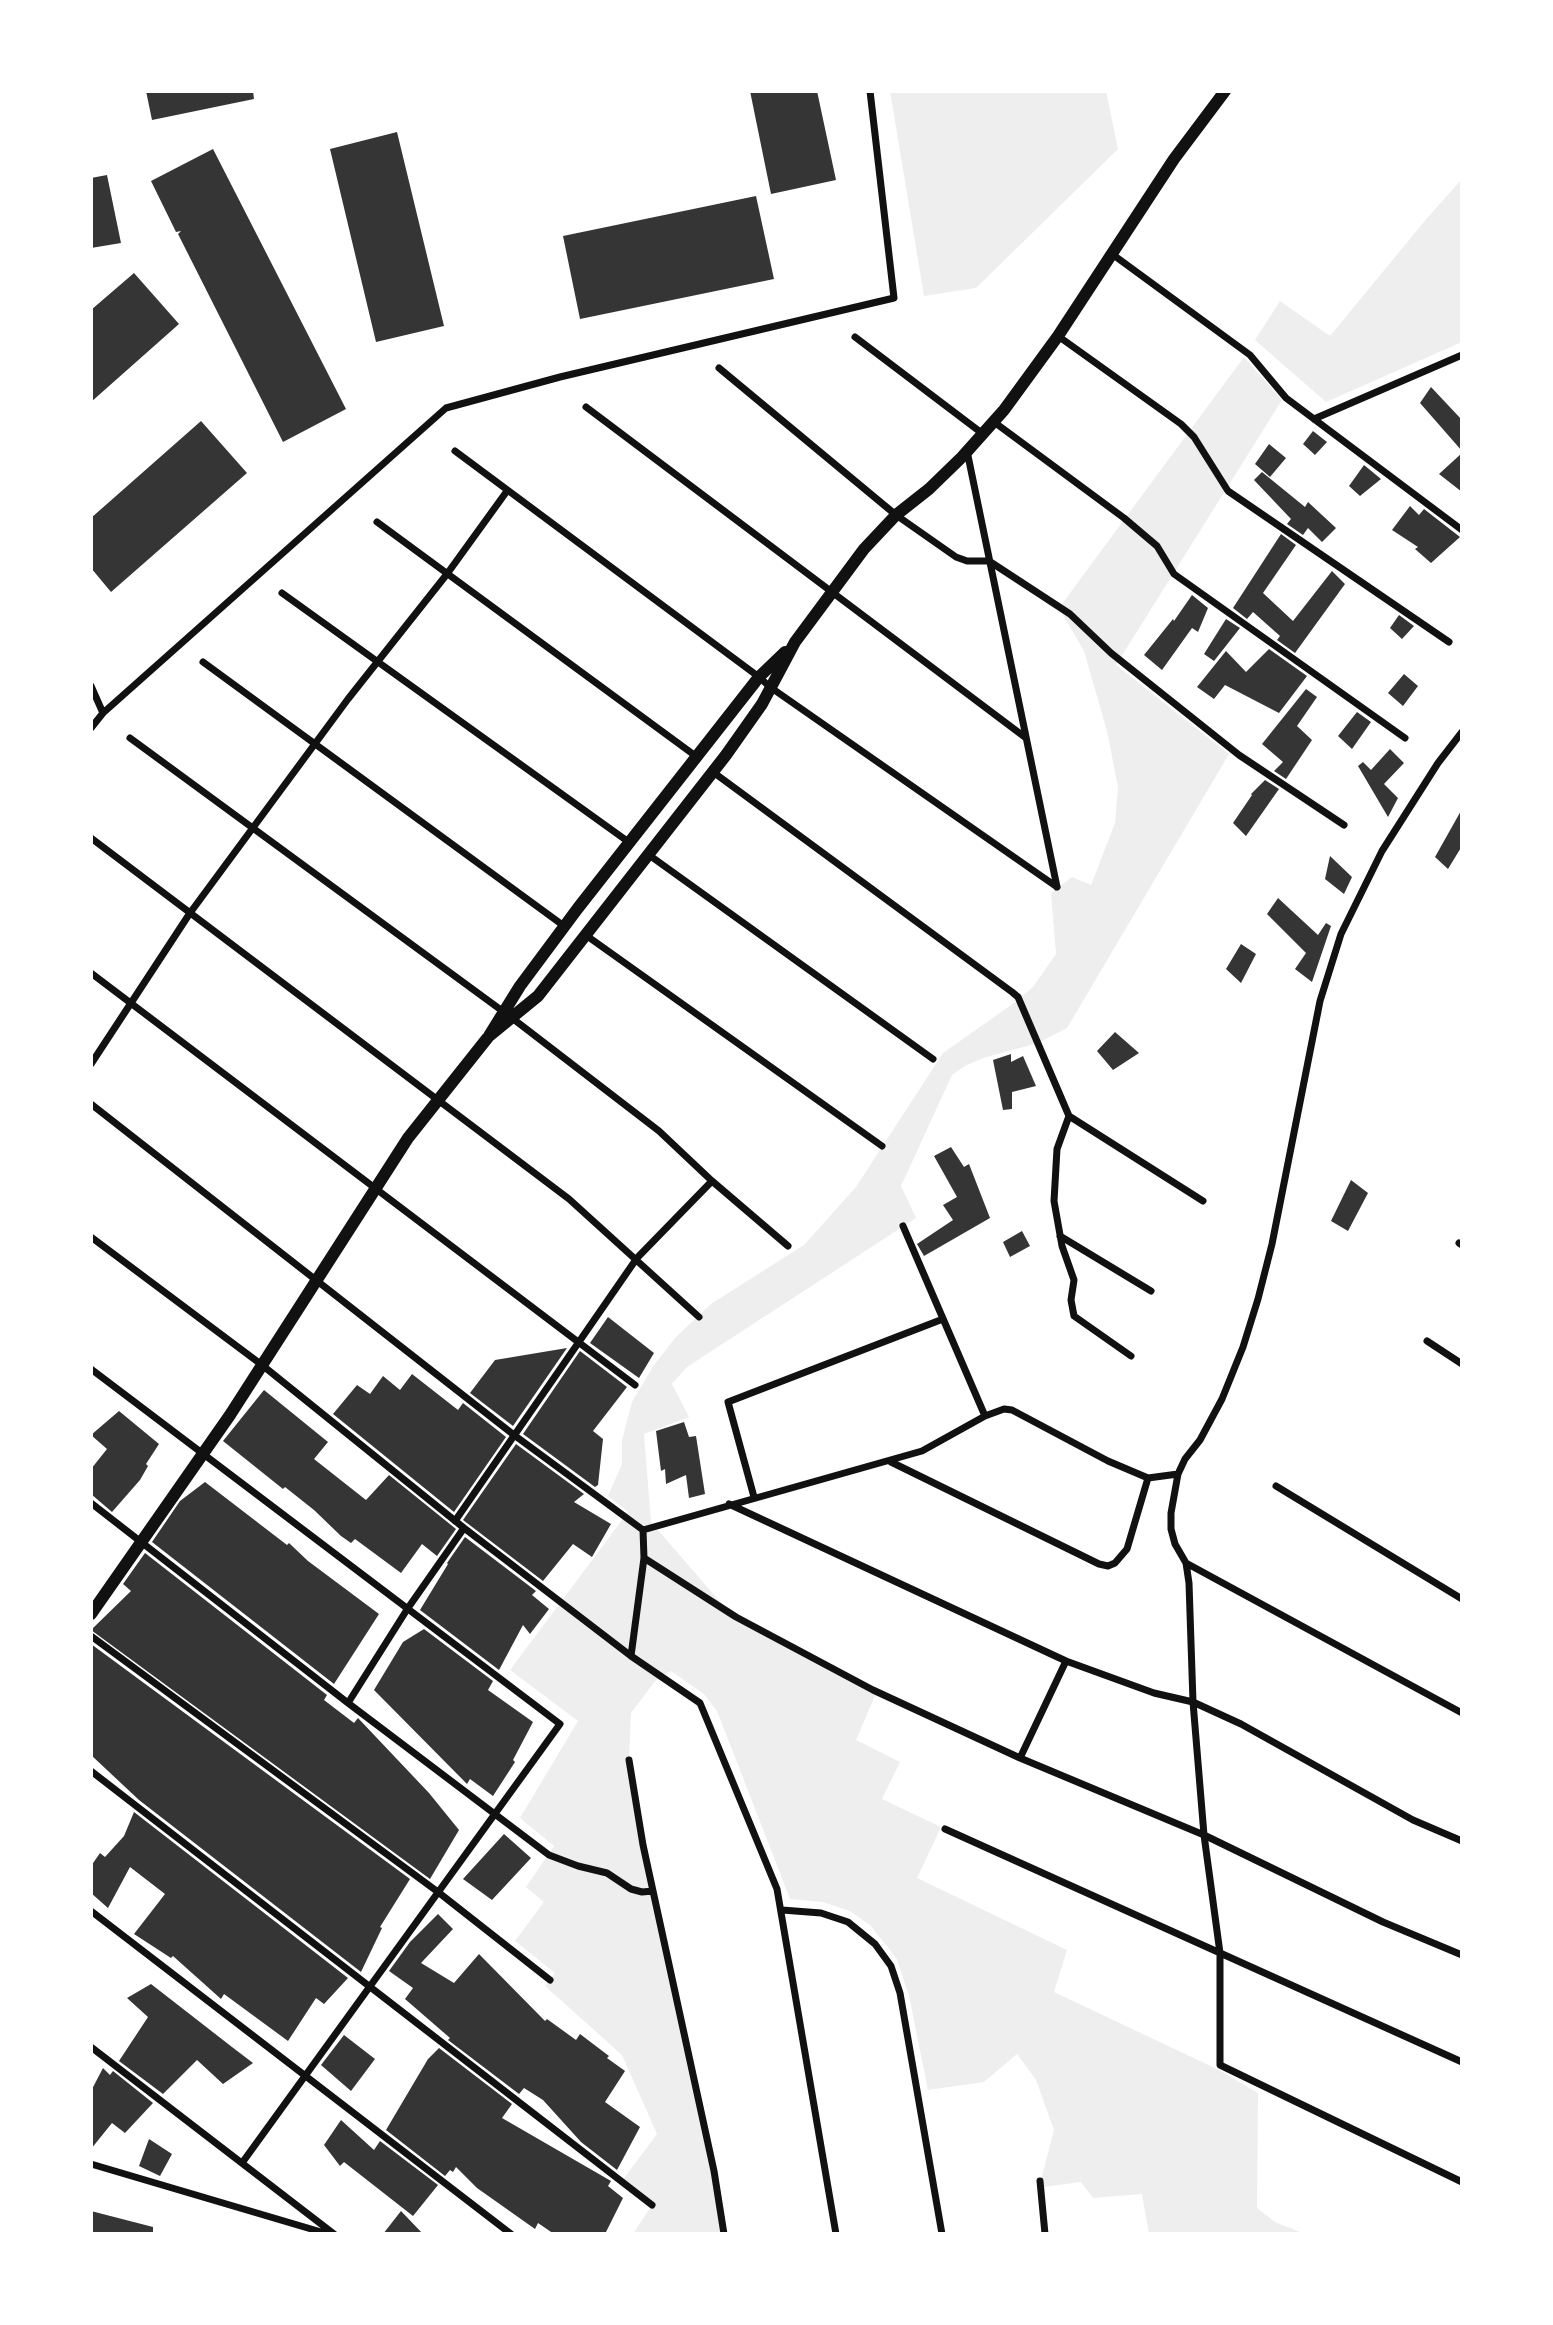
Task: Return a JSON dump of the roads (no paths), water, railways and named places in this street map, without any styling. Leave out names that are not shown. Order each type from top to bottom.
[{"type":"street","points":[[91,728],[103,713],[446,408],[560,377],[894,298],[870,91]]},
{"type":"street","points":[[507,1015],[538,996],[713,772],[762,704],[795,642],[864,549],[896,515],[929,489],[993,422],[1058,336],[1174,159],[1225,91]]},
{"type":"street","points":[[1112,254],[1250,355],[1286,398],[1462,530]]},
{"type":"street","points":[[1058,336],[1181,424],[1194,438],[1228,491],[1449,642]]},
{"type":"street","points":[[855,337],[983,434]]},
{"type":"street","points":[[1314,419],[1462,355]]},
{"type":"street","points":[[719,368],[896,515],[956,557],[967,561],[989,561],[1070,614],[1111,653],[1240,755],[1344,825]]},
{"type":"street","points":[[586,407],[1026,738]]},
{"type":"street","points":[[993,422],[1124,518],[1157,546],[1174,574],[1405,738]]},
{"type":"street","points":[[455,451],[770,687],[1057,887],[967,451]]},
{"type":"street","points":[[91,1064],[190,913],[507,491]]},
{"type":"street","points":[[377,522],[697,757]]},
{"type":"street","points":[[282,593],[630,843]]},
{"type":"street","points":[[91,1614],[204,1453],[408,1138],[507,1015],[520,985],[564,926],[759,677],[795,642]]},
{"type":"street","points":[[203,662],[564,926]]},
{"type":"street","points":[[91,686],[103,713]]},
{"type":"street","points":[[1462,732],[1438,762],[1381,851],[1341,934],[1320,1000],[1272,1244],[1258,1299],[1222,1399],[1178,1474],[1171,1513],[1171,1529],[1175,1544],[1186,1563],[1189,1583],[1194,1702],[1205,1836],[1220,1953],[1220,2065],[1462,2182]]},
{"type":"street","points":[[130,738],[507,1015],[659,1131],[788,1246]]},
{"type":"street","points":[[713,772],[1018,997],[1069,1116],[1203,1201]]},
{"type":"street","points":[[91,838],[569,1199],[699,1317]]},
{"type":"street","points":[[649,855],[933,1059]]},
{"type":"street","points":[[587,936],[882,1146]]},
{"type":"street","points":[[91,973],[635,1385]]},
{"type":"street","points":[[91,1104],[514,1435],[643,1530]]},
{"type":"street","points":[[1069,1116],[1057,1149],[1054,1200],[1060,1236],[1074,1280],[1071,1300],[1074,1316],[1131,1356]]},
{"type":"street","points":[[455,1521],[637,1258],[712,1181]]},
{"type":"street","points":[[903,1226],[985,1416]]},
{"type":"street","points":[[1060,1236],[1151,1291]]},
{"type":"street","points":[[91,1237],[262,1365],[455,1521],[631,1656],[699,1703],[771,1870],[782,1910],[836,2234]]},
{"type":"street","points":[[754,1497],[728,1402],[943,1319]]},
{"type":"street","points":[[1427,1341],[1462,1364]]},
{"type":"street","points":[[91,1369],[559,1724],[242,2163]]},
{"type":"street","points":[[643,1530],[754,1497],[890,1462],[922,1451],[985,1416],[1004,1409],[1012,1410],[1108,1461],[1148,1478],[1178,1474]]},
{"type":"street","points":[[890,1462],[1108,1566],[1115,1563],[1127,1549],[1148,1478]]},
{"type":"street","points":[[1276,1486],[1462,1599]]},
{"type":"street","points":[[91,1503],[549,1855],[607,1873],[631,1889],[653,1891]]},
{"type":"street","points":[[729,1504],[1066,1661],[1154,1693],[1194,1702],[1241,1724],[1413,1820],[1462,1841]]},
{"type":"street","points":[[348,1703],[408,1608],[464,1528]]},
{"type":"street","points":[[631,1656],[644,1558],[643,1530]]},
{"type":"street","points":[[644,1558],[736,1617],[873,1690],[1020,1759],[1205,1836],[1383,1922],[1462,1955]]},
{"type":"street","points":[[1186,1563],[1462,1713]]},
{"type":"street","points":[[91,1636],[438,1892],[550,1980]]},
{"type":"street","points":[[1020,1759],[1066,1661]]},
{"type":"street","points":[[629,1760],[653,1891],[714,2171],[724,2234]]},
{"type":"street","points":[[91,1771],[652,2205]]},
{"type":"street","points":[[945,1829],[1462,2062]]},
{"type":"street","points":[[782,1910],[821,1913],[848,1922],[875,1944],[891,1966],[900,1993],[942,2234]]},
{"type":"street","points":[[91,1911],[511,2234]]},
{"type":"street","points":[[91,2047],[334,2234]]},
{"type":"street","points":[[91,2164],[328,2234]]},
{"type":"street","points":[[1040,2181],[1045,2234]]}]
